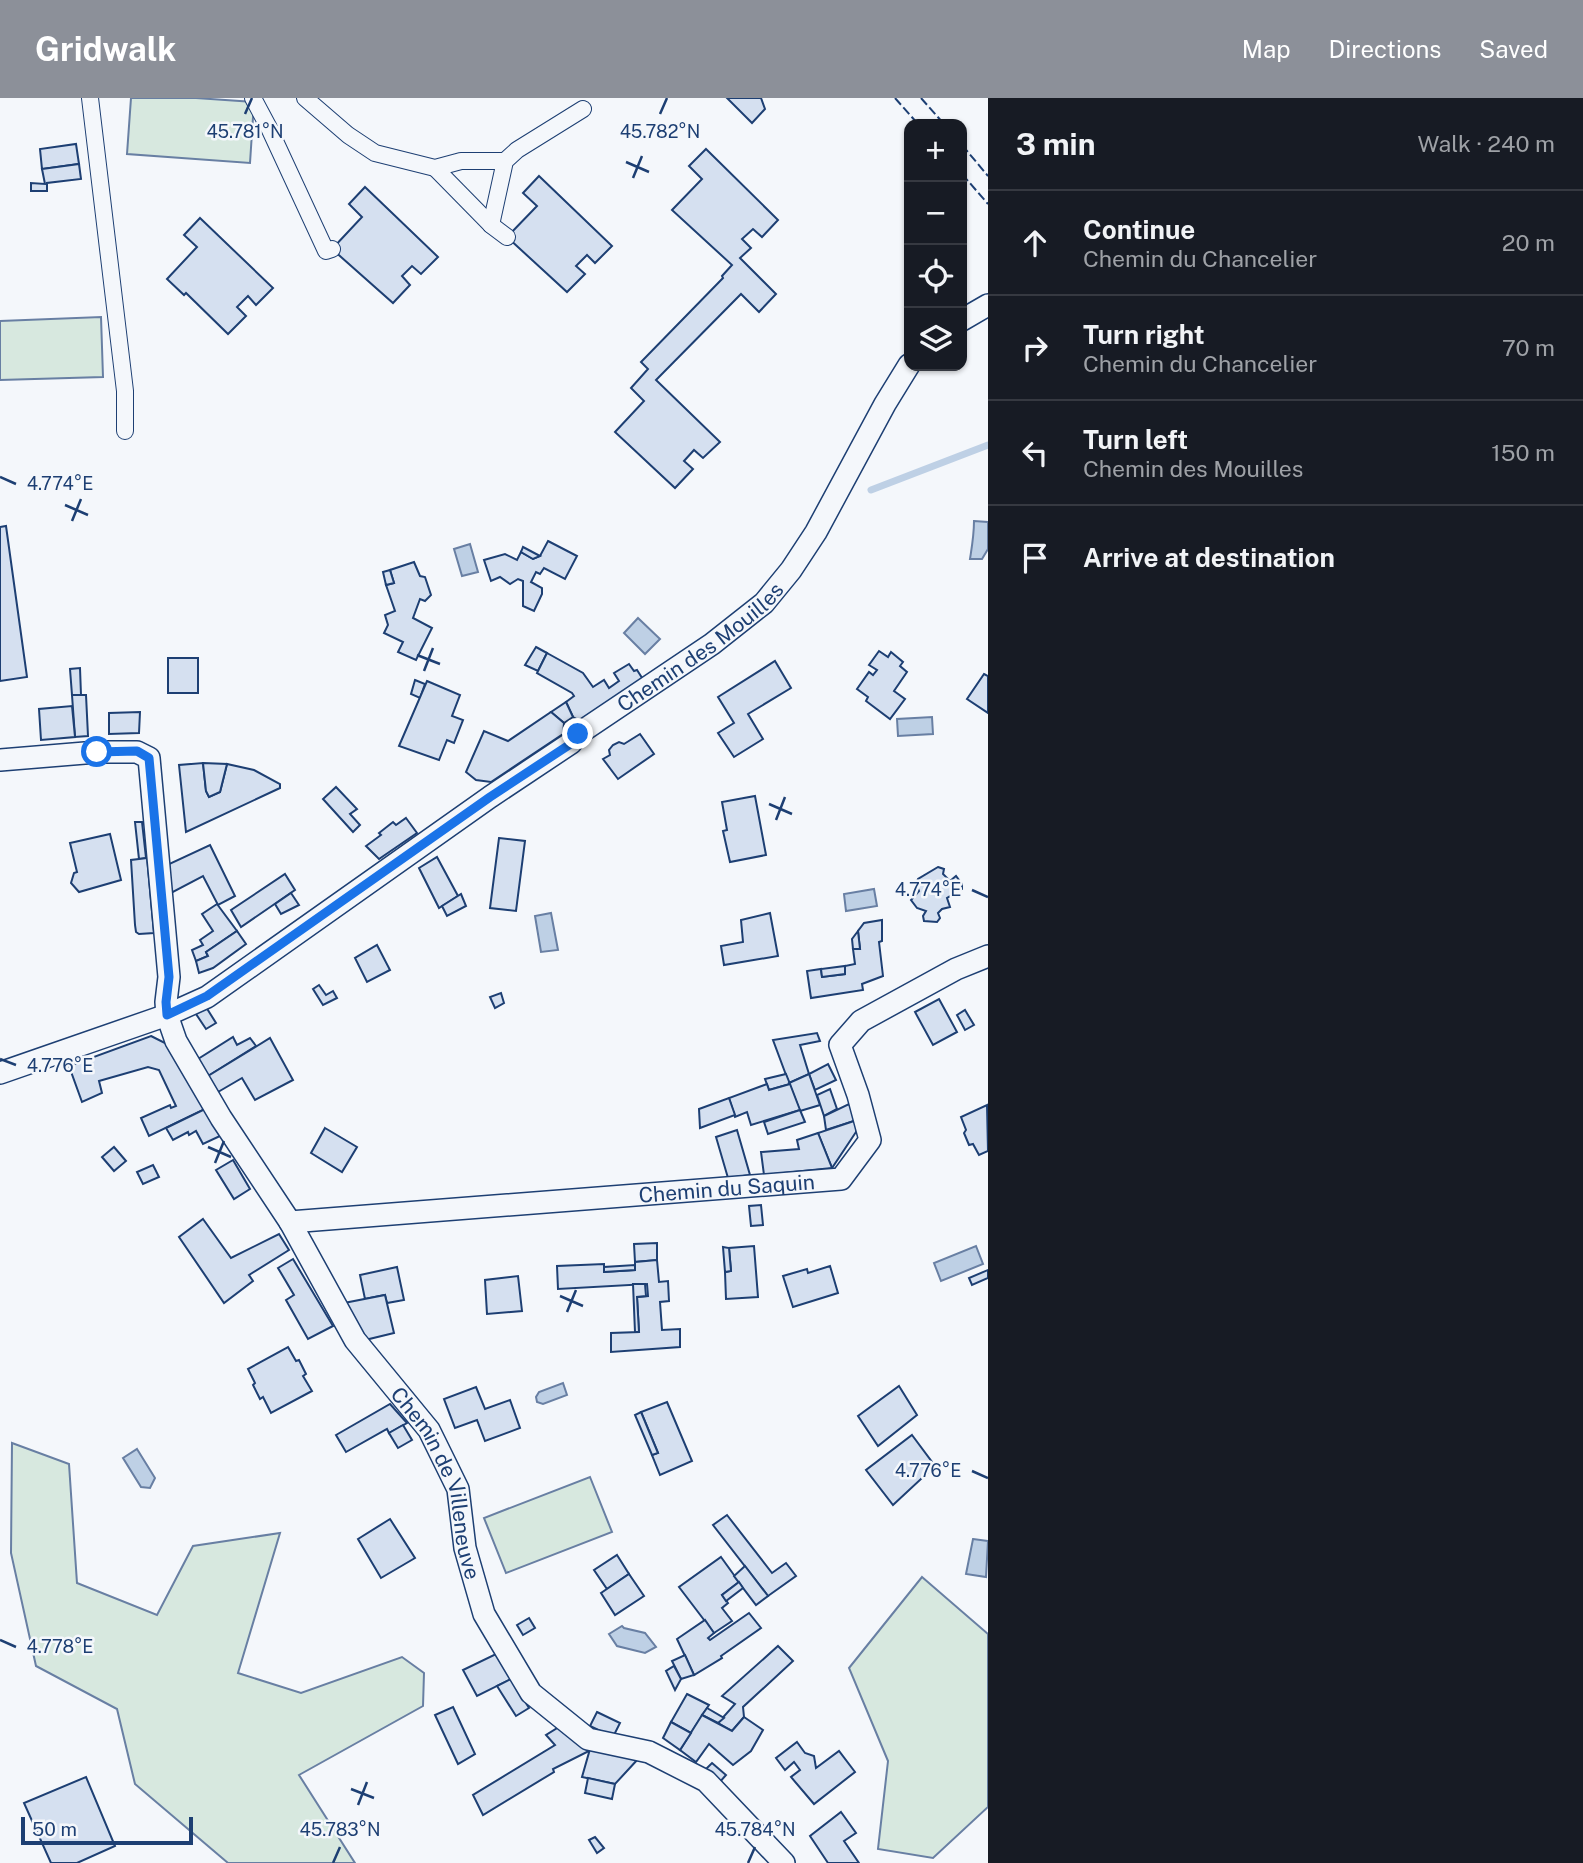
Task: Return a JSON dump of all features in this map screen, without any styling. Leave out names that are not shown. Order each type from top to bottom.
[{"type":"street","points":[[90,98],[125,391],[125,431]]},
{"type":"street","points":[[253,98],[326,251],[332,249]]},
{"type":"street","points":[[305,98],[348,135],[375,153],[435,168],[461,162],[505,161]]},
{"type":"street","points":[[491,225],[505,161],[517,150],[583,109]]},
{"type":"street","points":[[435,168],[491,225],[507,237]]},
{"type":"street","points":[[967,317],[988,305]]},
{"type":"street","name":"Chemin des Mouilles","points":[[0,1073],[167,1015],[207,996],[490,797],[572,743],[578,734],[712,644],[764,603],[791,570],[816,532],[905,371]]},
{"type":"street","points":[[0,760],[137,751],[149,758],[169,977],[167,1015]]},
{"type":"street","name":"Chemin du Saquin","points":[[290,1222],[841,1179],[870,1140],[858,1095],[840,1045],[861,1021],[956,969],[988,956]]},
{"type":"street","name":"Chemin de Villeneuve","points":[[167,1015],[176,1041],[221,1118],[290,1222],[355,1340],[429,1430],[458,1489],[465,1548],[484,1614],[531,1693],[588,1739],[649,1752],[706,1781],[784,1863]]},
{"type":"shaded area","points":[[131,98],[196,98],[254,102],[250,163],[127,154]]},
{"type":"shaded area","points":[[101,317],[103,377],[0,380],[0,321]]},
{"type":"shaded area","points":[[12,1443],[69,1464],[77,1583],[157,1615],[193,1546],[280,1533],[238,1673],[301,1693],[402,1657],[424,1673],[423,1706],[299,1775],[355,1863],[228,1863],[135,1784],[117,1709],[36,1666],[11,1553]]},
{"type":"shaded area","points":[[590,1477],[612,1532],[506,1573],[484,1518]]},
{"type":"shaded area","points":[[922,1577],[988,1634],[988,1807],[933,1858],[878,1849],[888,1761],[849,1668]]},
{"type":"water","points":[[974,521],[988,522],[988,549],[982,559],[970,559]]},
{"type":"water","points":[[470,544],[478,572],[462,576],[454,549]]},
{"type":"water","points":[[638,618],[660,639],[645,654],[624,633]]},
{"type":"water","points":[[932,717],[933,734],[898,736],[897,719]]},
{"type":"water","points":[[874,889],[877,906],[846,911],[844,894]]},
{"type":"water","points":[[551,913],[558,950],[541,952],[535,916]]},
{"type":"water","points":[[976,1246],[983,1264],[941,1281],[934,1263]]},
{"type":"water","points":[[563,1383],[567,1395],[543,1404],[537,1402],[539,1392]]},
{"type":"water","points":[[137,1449],[155,1478],[150,1488],[141,1487],[123,1458]]},
{"type":"water","points":[[973,1539],[988,1541],[986,1577],[966,1574]]},
{"type":"water","points":[[622,1626],[645,1633],[656,1647],[645,1653],[617,1646],[609,1634]]},
{"type":"building","points":[[727,98],[761,98],[765,109],[752,123]]},
{"type":"building","points":[[76,144],[79,164],[42,169],[40,149]]},
{"type":"building","points":[[706,149],[778,220],[762,237],[753,229],[742,239],[751,248],[740,258],[776,294],[759,312],[741,294],[656,380],[720,442],[703,458],[694,450],[684,461],[693,469],[675,488],[615,432],[644,401],[631,388],[648,369],[641,362],[723,278],[732,265],[672,210],[702,179],[689,166]]},
{"type":"building","points":[[79,164],[81,179],[47,183],[47,191],[31,191],[31,183],[45,184],[42,169]]},
{"type":"building","points":[[539,176],[612,246],[595,263],[587,255],[576,266],[585,274],[567,292],[507,237],[537,206],[523,193]]},
{"type":"building","points":[[365,187],[438,257],[421,274],[412,266],[402,276],[410,285],[393,303],[332,249],[362,217],[349,204]]},
{"type":"building","points":[[200,218],[273,288],[256,305],[248,296],[237,307],[246,316],[228,334],[186,293],[184,295],[167,279],[197,247],[184,235]]},
{"type":"building","points":[[6,526],[27,677],[0,681],[0,527]]},
{"type":"building","points":[[548,541],[577,556],[565,579],[544,568],[540,574],[536,572],[531,582],[542,588],[542,594],[534,611],[523,606],[523,581],[518,579],[510,584],[500,577],[491,581],[484,560],[505,554],[517,560],[521,552],[533,559],[540,556]]},
{"type":"building","points":[[523,547],[540,556],[533,559],[521,552]]},
{"type":"building","points":[[414,562],[420,576],[425,577],[431,595],[425,601],[420,599],[413,618],[432,628],[416,660],[398,652],[403,642],[384,633],[388,625],[385,615],[395,611],[386,585],[394,583],[390,570]]},
{"type":"building","points":[[390,570],[394,583],[386,585],[383,572]]},
{"type":"building","points":[[536,647],[547,653],[538,671],[525,665]]},
{"type":"building","points":[[879,651],[888,657],[891,652],[903,662],[900,666],[907,672],[894,691],[905,699],[890,719],[866,701],[868,697],[857,689],[869,672],[873,675],[877,670],[869,665]]},
{"type":"building","points":[[547,653],[583,673],[593,687],[604,680],[609,688],[619,681],[614,673],[629,664],[644,681],[582,722],[573,717],[566,702],[574,696],[572,693],[537,673]]},
{"type":"building","points":[[168,658],[198,658],[198,693],[168,693]]},
{"type":"building","points":[[775,661],[791,688],[748,714],[763,739],[734,757],[718,733],[734,723],[718,697]]},
{"type":"building","points":[[80,668],[81,695],[72,695],[70,669]]},
{"type":"building","points":[[984,674],[988,676],[988,713],[967,699]]},
{"type":"building","points":[[415,680],[425,684],[420,698],[411,694]]},
{"type":"building","points":[[427,681],[460,695],[452,716],[463,720],[454,743],[447,740],[439,760],[399,746]]},
{"type":"building","points":[[72,695],[86,695],[88,736],[75,737]]},
{"type":"building","points":[[566,702],[573,717],[564,723],[551,712]]},
{"type":"building","points":[[72,706],[75,737],[41,740],[39,709]]},
{"type":"building","points":[[140,712],[139,733],[109,734],[109,713]]},
{"type":"building","points":[[551,712],[564,723],[563,734],[491,782],[476,780],[466,772],[484,731],[508,741]]},
{"type":"building","points":[[640,734],[654,754],[618,779],[603,759],[610,755],[609,750],[613,745],[619,742],[624,744]]},
{"type":"building","points":[[203,763],[209,797],[220,792],[227,764],[254,770],[280,784],[280,788],[186,832],[179,765]]},
{"type":"building","points":[[203,763],[227,764],[220,792],[209,797],[206,791]]},
{"type":"building","points":[[336,787],[357,809],[350,814],[360,825],[353,832],[323,799]]},
{"type":"building","points":[[755,796],[766,855],[730,862],[723,831],[727,830],[722,802]]},
{"type":"building","points":[[406,818],[417,833],[379,859],[366,846],[393,822],[396,825]]},
{"type":"building","points":[[135,822],[142,822],[146,858],[139,859]]},
{"type":"building","points":[[110,834],[121,880],[79,892],[71,883],[74,873],[77,872],[70,843]]},
{"type":"building","points":[[499,838],[525,841],[516,911],[490,908]]},
{"type":"building","points":[[210,845],[235,896],[218,905],[203,876],[171,893],[167,865]]},
{"type":"building","points":[[437,857],[458,896],[439,908],[419,868]]},
{"type":"building","points":[[147,858],[154,933],[139,934],[135,925],[131,860]]},
{"type":"building","points":[[938,867],[944,869],[943,874],[950,881],[956,876],[962,889],[947,898],[950,907],[938,913],[940,918],[937,922],[924,921],[926,911],[917,908],[911,900],[919,891],[916,884],[918,879]]},
{"type":"building","points":[[285,874],[295,890],[241,927],[231,910]]},
{"type":"building","points":[[291,893],[299,905],[281,914],[275,904]]},
{"type":"building","points":[[461,894],[466,906],[447,916],[442,906]]},
{"type":"building","points":[[217,904],[237,931],[206,952],[208,956],[196,961],[192,950],[203,945],[200,940],[213,931],[202,914]]},
{"type":"building","points":[[770,913],[778,956],[724,965],[721,946],[743,942],[741,920]]},
{"type":"building","points":[[882,920],[882,941],[879,942],[883,976],[862,984],[863,990],[811,998],[807,971],[821,969],[822,977],[845,974],[845,966],[855,964],[853,949],[860,949],[858,931],[864,923]]},
{"type":"building","points":[[237,931],[246,944],[213,968],[199,973],[196,961],[208,956],[206,952]]},
{"type":"building","points":[[858,931],[860,949],[853,949],[852,939]]},
{"type":"building","points":[[377,945],[390,970],[367,982],[355,958]]},
{"type":"building","points":[[845,966],[845,974],[822,977],[821,969]]},
{"type":"building","points":[[319,985],[326,995],[333,991],[337,998],[323,1005],[313,989]]},
{"type":"building","points":[[501,993],[504,1003],[495,1008],[490,997]]},
{"type":"building","points":[[939,999],[957,1032],[933,1045],[915,1012]]},
{"type":"building","points":[[206,1007],[216,1023],[206,1029],[196,1014]]},
{"type":"building","points":[[965,1010],[974,1025],[965,1030],[957,1015]]},
{"type":"building","points":[[817,1033],[820,1041],[800,1045],[809,1074],[789,1083],[773,1040]]},
{"type":"building","points":[[151,1036],[167,1044],[205,1109],[149,1136],[141,1118],[170,1105],[171,1108],[176,1106],[159,1070],[148,1067],[99,1081],[102,1093],[82,1102],[69,1066]]},
{"type":"building","points":[[233,1037],[237,1045],[250,1038],[256,1046],[208,1076],[198,1059]]},
{"type":"building","points":[[270,1038],[293,1080],[255,1100],[242,1078],[218,1092],[208,1076]]},
{"type":"building","points":[[828,1064],[836,1080],[815,1090],[809,1074]]},
{"type":"building","points":[[786,1074],[790,1084],[769,1090],[765,1079]]},
{"type":"building","points":[[809,1074],[820,1105],[800,1111],[789,1083]]},
{"type":"building","points":[[767,1084],[769,1090],[790,1084],[800,1110],[751,1125],[747,1112],[735,1117],[729,1098]]},
{"type":"building","points":[[830,1089],[837,1109],[824,1116],[817,1095]]},
{"type":"building","points":[[729,1098],[735,1115],[700,1128],[699,1109]]},
{"type":"building","points":[[849,1104],[857,1120],[826,1130],[824,1116]]},
{"type":"building","points":[[987,1105],[988,1151],[979,1155],[973,1144],[969,1145],[961,1117]]},
{"type":"building","points":[[205,1109],[220,1136],[203,1144],[196,1131],[173,1140],[166,1128]]},
{"type":"building","points":[[800,1110],[805,1122],[768,1134],[764,1122]]},
{"type":"building","points":[[857,1120],[856,1132],[832,1168],[818,1133]]},
{"type":"building","points":[[325,1128],[357,1147],[342,1172],[311,1153]]},
{"type":"building","points":[[737,1130],[750,1175],[728,1178],[716,1137]]},
{"type":"building","points":[[818,1133],[832,1168],[764,1175],[761,1152],[799,1149],[797,1140]]},
{"type":"building","points":[[114,1147],[126,1161],[114,1171],[102,1157]]},
{"type":"building","points":[[233,1160],[250,1189],[234,1199],[216,1170]]},
{"type":"building","points":[[153,1165],[159,1177],[143,1184],[137,1172]]},
{"type":"building","points":[[761,1205],[763,1225],[751,1226],[749,1206]]},
{"type":"building","points":[[203,1219],[231,1258],[279,1234],[289,1250],[249,1275],[253,1281],[224,1303],[179,1237]]},
{"type":"building","points":[[657,1243],[657,1260],[635,1262],[634,1244]]},
{"type":"building","points":[[754,1246],[758,1297],[726,1299],[725,1272],[731,1271],[729,1248]]},
{"type":"building","points":[[723,1247],[729,1248],[731,1271],[725,1272]]},
{"type":"building","points":[[293,1259],[333,1326],[308,1339],[286,1300],[294,1295],[278,1268]]},
{"type":"building","points":[[657,1260],[659,1282],[668,1281],[669,1301],[660,1302],[662,1330],[680,1329],[680,1347],[611,1352],[611,1333],[639,1332],[637,1297],[648,1296],[647,1284],[558,1289],[557,1266],[604,1264],[604,1272],[635,1270],[635,1262]]},
{"type":"building","points":[[635,1265],[635,1270],[604,1272],[604,1267]]},
{"type":"building","points":[[830,1266],[838,1293],[793,1307],[783,1276],[807,1269],[808,1273]]},
{"type":"building","points":[[397,1267],[404,1300],[387,1303],[385,1295],[365,1299],[360,1275]]},
{"type":"building","points":[[988,1270],[988,1278],[972,1285],[969,1278]]},
{"type":"building","points":[[518,1276],[522,1311],[487,1314],[485,1280]]},
{"type":"building","points":[[633,1284],[645,1284],[646,1296],[637,1297],[639,1332],[635,1332]]},
{"type":"building","points":[[385,1295],[394,1333],[365,1340],[344,1303]]},
{"type":"building","points":[[288,1347],[296,1361],[299,1360],[306,1374],[303,1376],[312,1391],[271,1413],[263,1397],[260,1399],[248,1369]]},
{"type":"building","points":[[899,1386],[917,1415],[878,1446],[858,1416]]},
{"type":"building","points":[[476,1387],[485,1409],[510,1400],[520,1428],[485,1441],[477,1420],[455,1428],[444,1399]]},
{"type":"building","points":[[667,1402],[692,1461],[660,1475],[652,1455],[658,1453],[641,1412]]},
{"type":"building","points":[[390,1404],[407,1423],[389,1433],[387,1429],[346,1452],[336,1435]]},
{"type":"building","points":[[641,1412],[658,1453],[652,1455],[635,1415]]},
{"type":"building","points":[[403,1425],[412,1440],[398,1448],[389,1433]]},
{"type":"building","points":[[912,1435],[935,1466],[893,1505],[866,1470]]},
{"type":"building","points":[[727,1515],[772,1573],[786,1563],[796,1576],[768,1596],[713,1525]]},
{"type":"building","points":[[390,1519],[415,1558],[381,1578],[358,1539]]},
{"type":"building","points":[[617,1555],[629,1574],[607,1589],[594,1570]]},
{"type":"building","points":[[721,1557],[739,1582],[722,1595],[728,1603],[722,1608],[732,1621],[714,1633],[679,1587]]},
{"type":"building","points":[[745,1566],[768,1596],[756,1605],[734,1576]]},
{"type":"building","points":[[629,1574],[644,1596],[615,1615],[601,1593]]},
{"type":"building","points":[[739,1582],[743,1588],[726,1601],[722,1595]]},
{"type":"building","points":[[749,1613],[761,1628],[721,1656],[722,1658],[694,1675],[677,1639],[705,1620],[714,1633],[708,1638],[710,1640]]},
{"type":"building","points":[[529,1618],[535,1628],[523,1635],[517,1625]]},
{"type":"building","points":[[778,1646],[793,1661],[743,1707],[744,1717],[732,1731],[718,1723],[735,1704],[722,1696]]},
{"type":"building","points":[[496,1654],[511,1679],[477,1696],[463,1670]]},
{"type":"building","points":[[685,1655],[694,1675],[681,1679],[672,1661]]},
{"type":"building","points":[[674,1666],[681,1679],[675,1690],[666,1671]]},
{"type":"building","points":[[511,1679],[529,1708],[516,1716],[497,1686]]},
{"type":"building","points":[[687,1694],[709,1705],[691,1733],[671,1722]]},
{"type":"building","points":[[453,1707],[475,1754],[458,1764],[435,1715]]},
{"type":"building","points":[[707,1708],[724,1718],[718,1723],[702,1715]]},
{"type":"building","points":[[597,1712],[620,1723],[613,1737],[590,1726]]},
{"type":"building","points":[[702,1715],[732,1731],[744,1717],[763,1730],[751,1751],[733,1765],[709,1744],[696,1762],[680,1750]]},
{"type":"building","points":[[671,1722],[691,1733],[680,1750],[663,1738]]},
{"type":"building","points":[[559,1727],[590,1749],[589,1751],[553,1769],[554,1772],[483,1815],[473,1795],[555,1745],[546,1735]]},
{"type":"building","points":[[797,1742],[805,1753],[814,1756],[816,1768],[839,1751],[855,1772],[814,1804],[791,1777],[800,1770],[794,1762],[785,1770],[776,1758]]},
{"type":"building","points":[[590,1749],[638,1759],[615,1784],[582,1777]]},
{"type":"building","points":[[712,1763],[726,1775],[719,1783],[705,1770]]},
{"type":"building","points":[[86,1777],[115,1846],[77,1863],[51,1863],[24,1803]]},
{"type":"building","points":[[588,1778],[615,1784],[612,1799],[585,1793]]},
{"type":"building","points":[[841,1812],[856,1833],[844,1841],[859,1863],[828,1863],[810,1836]]},
{"type":"building","points":[[595,1837],[604,1848],[597,1853],[589,1840]]},
{"type":"waterway","points":[[871,490],[988,445]]},
{"type":"fence","points":[[895,98],[914,119]]},
{"type":"fence","points":[[921,98],[940,119]]},
{"type":"fence","points":[[967,151],[988,176]]},
{"type":"fence","points":[[967,180],[988,204]]},
{"type":"route","points":[[97,752],[137,751],[149,758],[169,977],[167,1015],[207,996],[490,797],[572,743],[578,734]]}]
